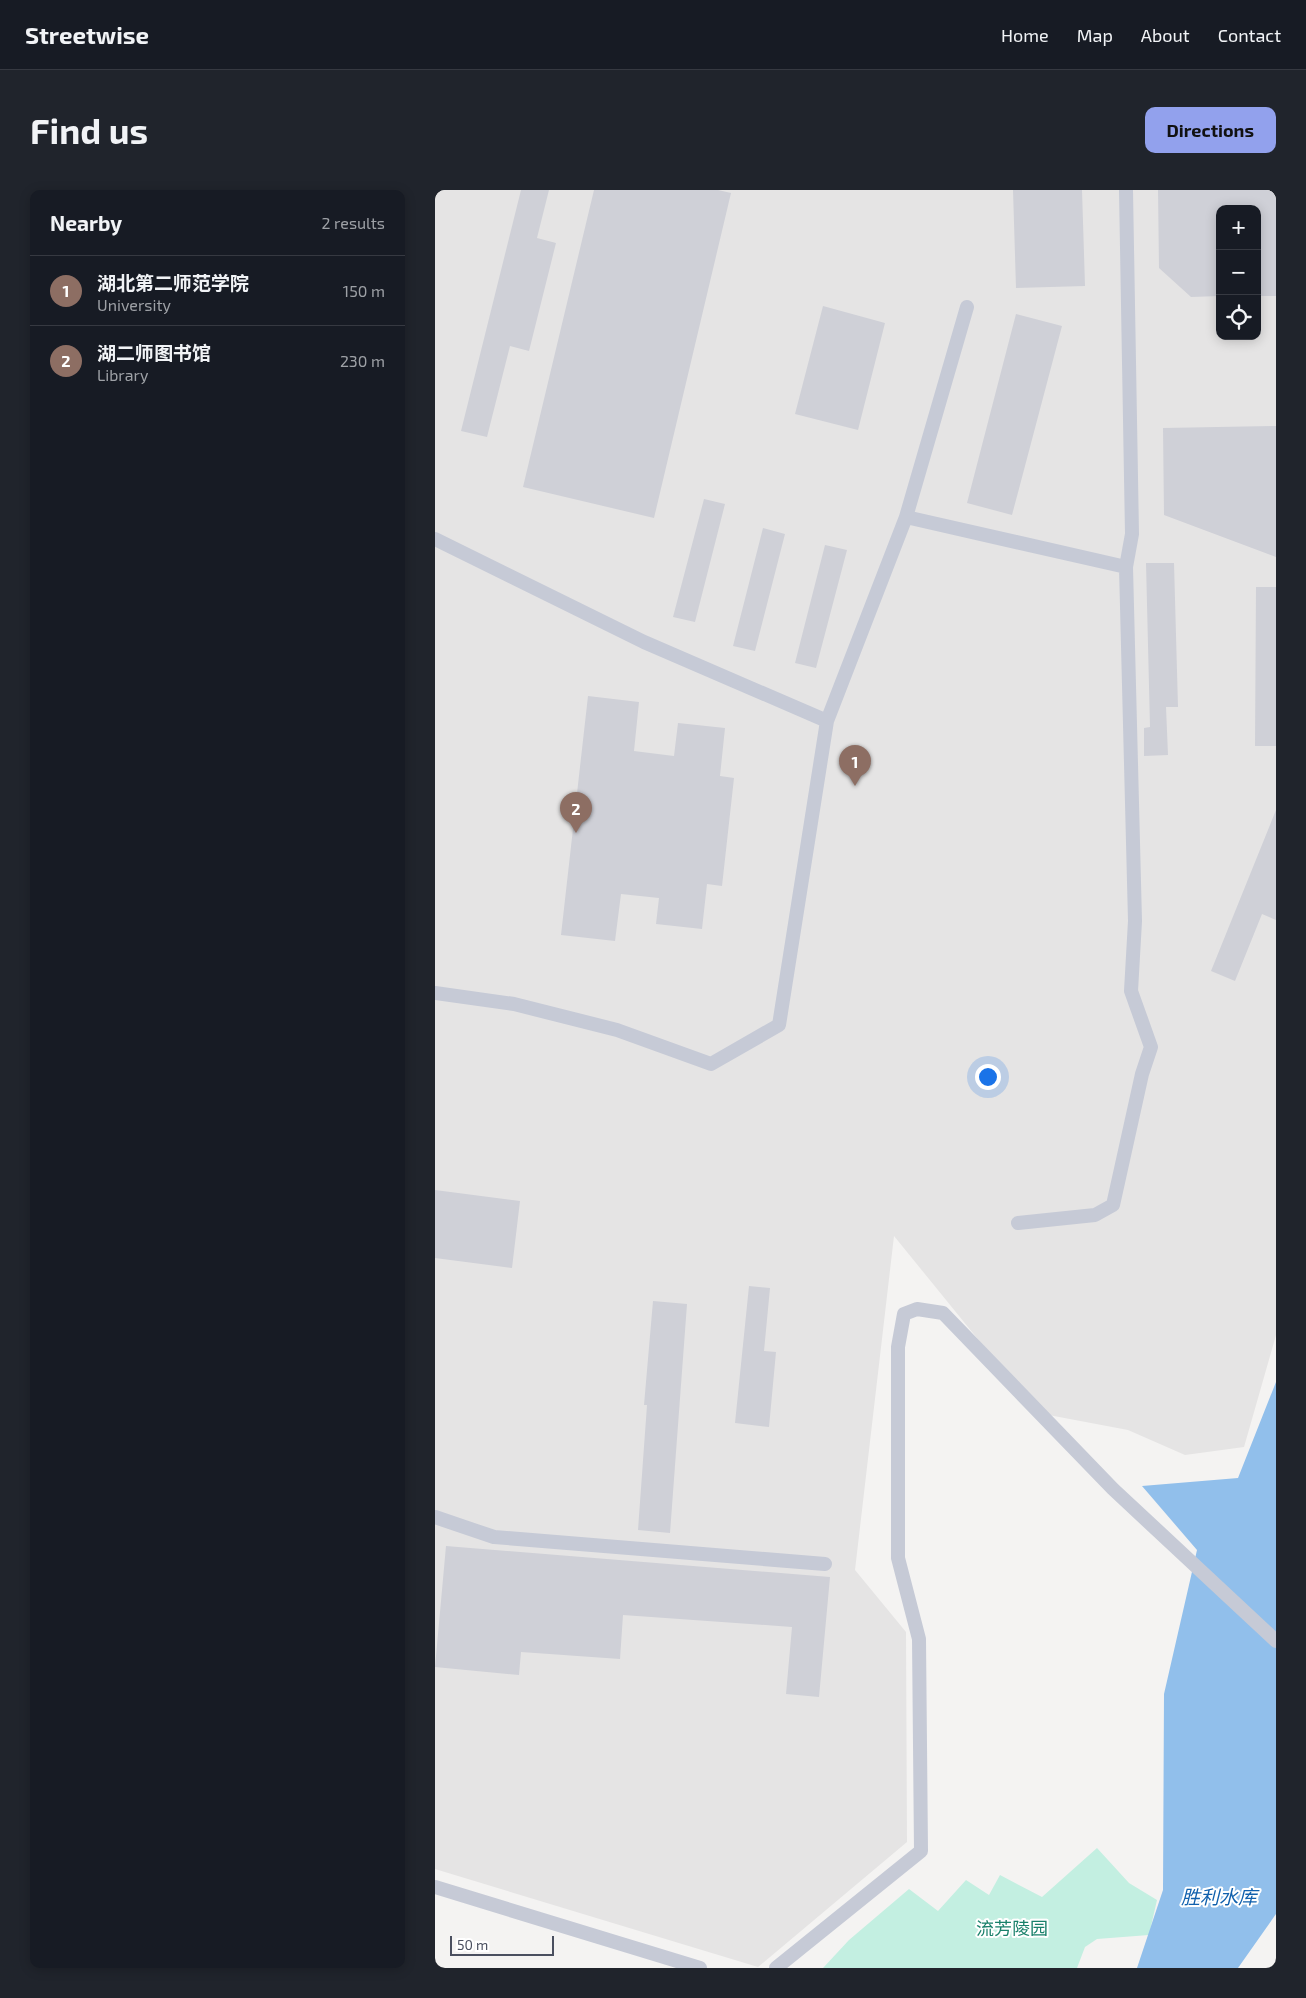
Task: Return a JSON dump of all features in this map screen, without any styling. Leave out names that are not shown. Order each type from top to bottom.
[{"type":"street","points":[[1018,1223],[1095,1215],[1113,1205],[1142,1074],[1151,1048],[1131,992],[1135,920],[1126,567],[1132,534],[1126,190]]},
{"type":"street","points":[[435,993],[515,1004],[617,1030],[711,1064],[779,1025],[827,721],[906,517],[967,307]]},
{"type":"street","points":[[906,517],[1126,567]]},
{"type":"street","points":[[435,538],[645,642],[827,721]]},
{"type":"street","points":[[776,1968],[921,1851],[919,1639],[898,1558],[898,1347],[904,1314],[917,1309],[943,1313],[1113,1489],[1276,1641]]},
{"type":"street","points":[[435,1517],[494,1537],[825,1564]]},
{"type":"street","points":[[435,1887],[700,1968]]},
{"type":"shaded area","points":[[435,190],[1276,190],[1276,1335],[1244,1447],[1185,1455],[1128,1430],[1038,1413],[894,1236],[855,1570],[906,1632],[907,1842],[758,1967],[435,1869]]},
{"type":"green space","name":"流芳陵园","points":[[1097,1848],[1129,1883],[1157,1900],[1149,1935],[1097,1939],[1085,1947],[1077,1968],[823,1968],[849,1940],[909,1889],[938,1911],[966,1880],[989,1895],[1000,1875],[1042,1897]]},
{"type":"water","name":"胜利水库","points":[[1276,1382],[1276,1914],[1238,1968],[1137,1968],[1163,1890],[1164,1694],[1197,1550],[1142,1486],[1238,1478]]},
{"type":"building","points":[[521,190],[549,190],[537,238],[556,243],[529,351],[510,346],[487,437],[461,431]]},
{"type":"building","points":[[594,190],[718,190],[731,193],[654,518],[523,487]]},
{"type":"building","points":[[1013,190],[1082,190],[1085,286],[1016,288]]},
{"type":"building","points":[[1158,190],[1276,190],[1276,296],[1261,296],[1261,205],[1216,205],[1216,296],[1191,297],[1159,268]]},
{"type":"building","points":[[823,306],[885,323],[858,430],[795,414]]},
{"type":"building","points":[[1016,314],[1062,326],[1012,515],[967,503]]},
{"type":"building","points":[[1276,426],[1276,557],[1164,515],[1163,428]]},
{"type":"building","points":[[704,499],[725,504],[695,622],[673,617]]},
{"type":"building","points":[[763,528],[785,534],[755,651],[733,646]]},
{"type":"building","points":[[825,545],[847,550],[816,668],[795,663]]},
{"type":"building","points":[[1146,563],[1174,563],[1178,707],[1166,707],[1168,755],[1144,756],[1144,728],[1150,727]]},
{"type":"building","points":[[1256,587],[1276,587],[1276,746],[1255,746]]},
{"type":"building","points":[[588,696],[639,702],[634,751],[674,756],[678,723],[725,728],[720,776],[734,778],[722,886],[707,884],[702,929],[656,924],[659,898],[621,894],[615,941],[561,935]]},
{"type":"building","points":[[1276,810],[1276,920],[1262,914],[1235,981],[1211,971]]},
{"type":"building","points":[[435,1190],[520,1201],[512,1268],[435,1258]]},
{"type":"building","points":[[749,1286],[770,1288],[764,1351],[776,1352],[769,1427],[735,1423]]},
{"type":"building","points":[[653,1301],[687,1304],[670,1533],[638,1530],[647,1405],[644,1405]]},
{"type":"building","points":[[446,1546],[830,1577],[819,1697],[786,1694],[792,1627],[623,1615],[620,1659],[521,1652],[519,1675],[435,1667]]},
{"type":"place","name":"湖北第二师范学院","points":[[855,786]]},
{"type":"place","name":"湖二师图书馆","points":[[576,833]]}]
